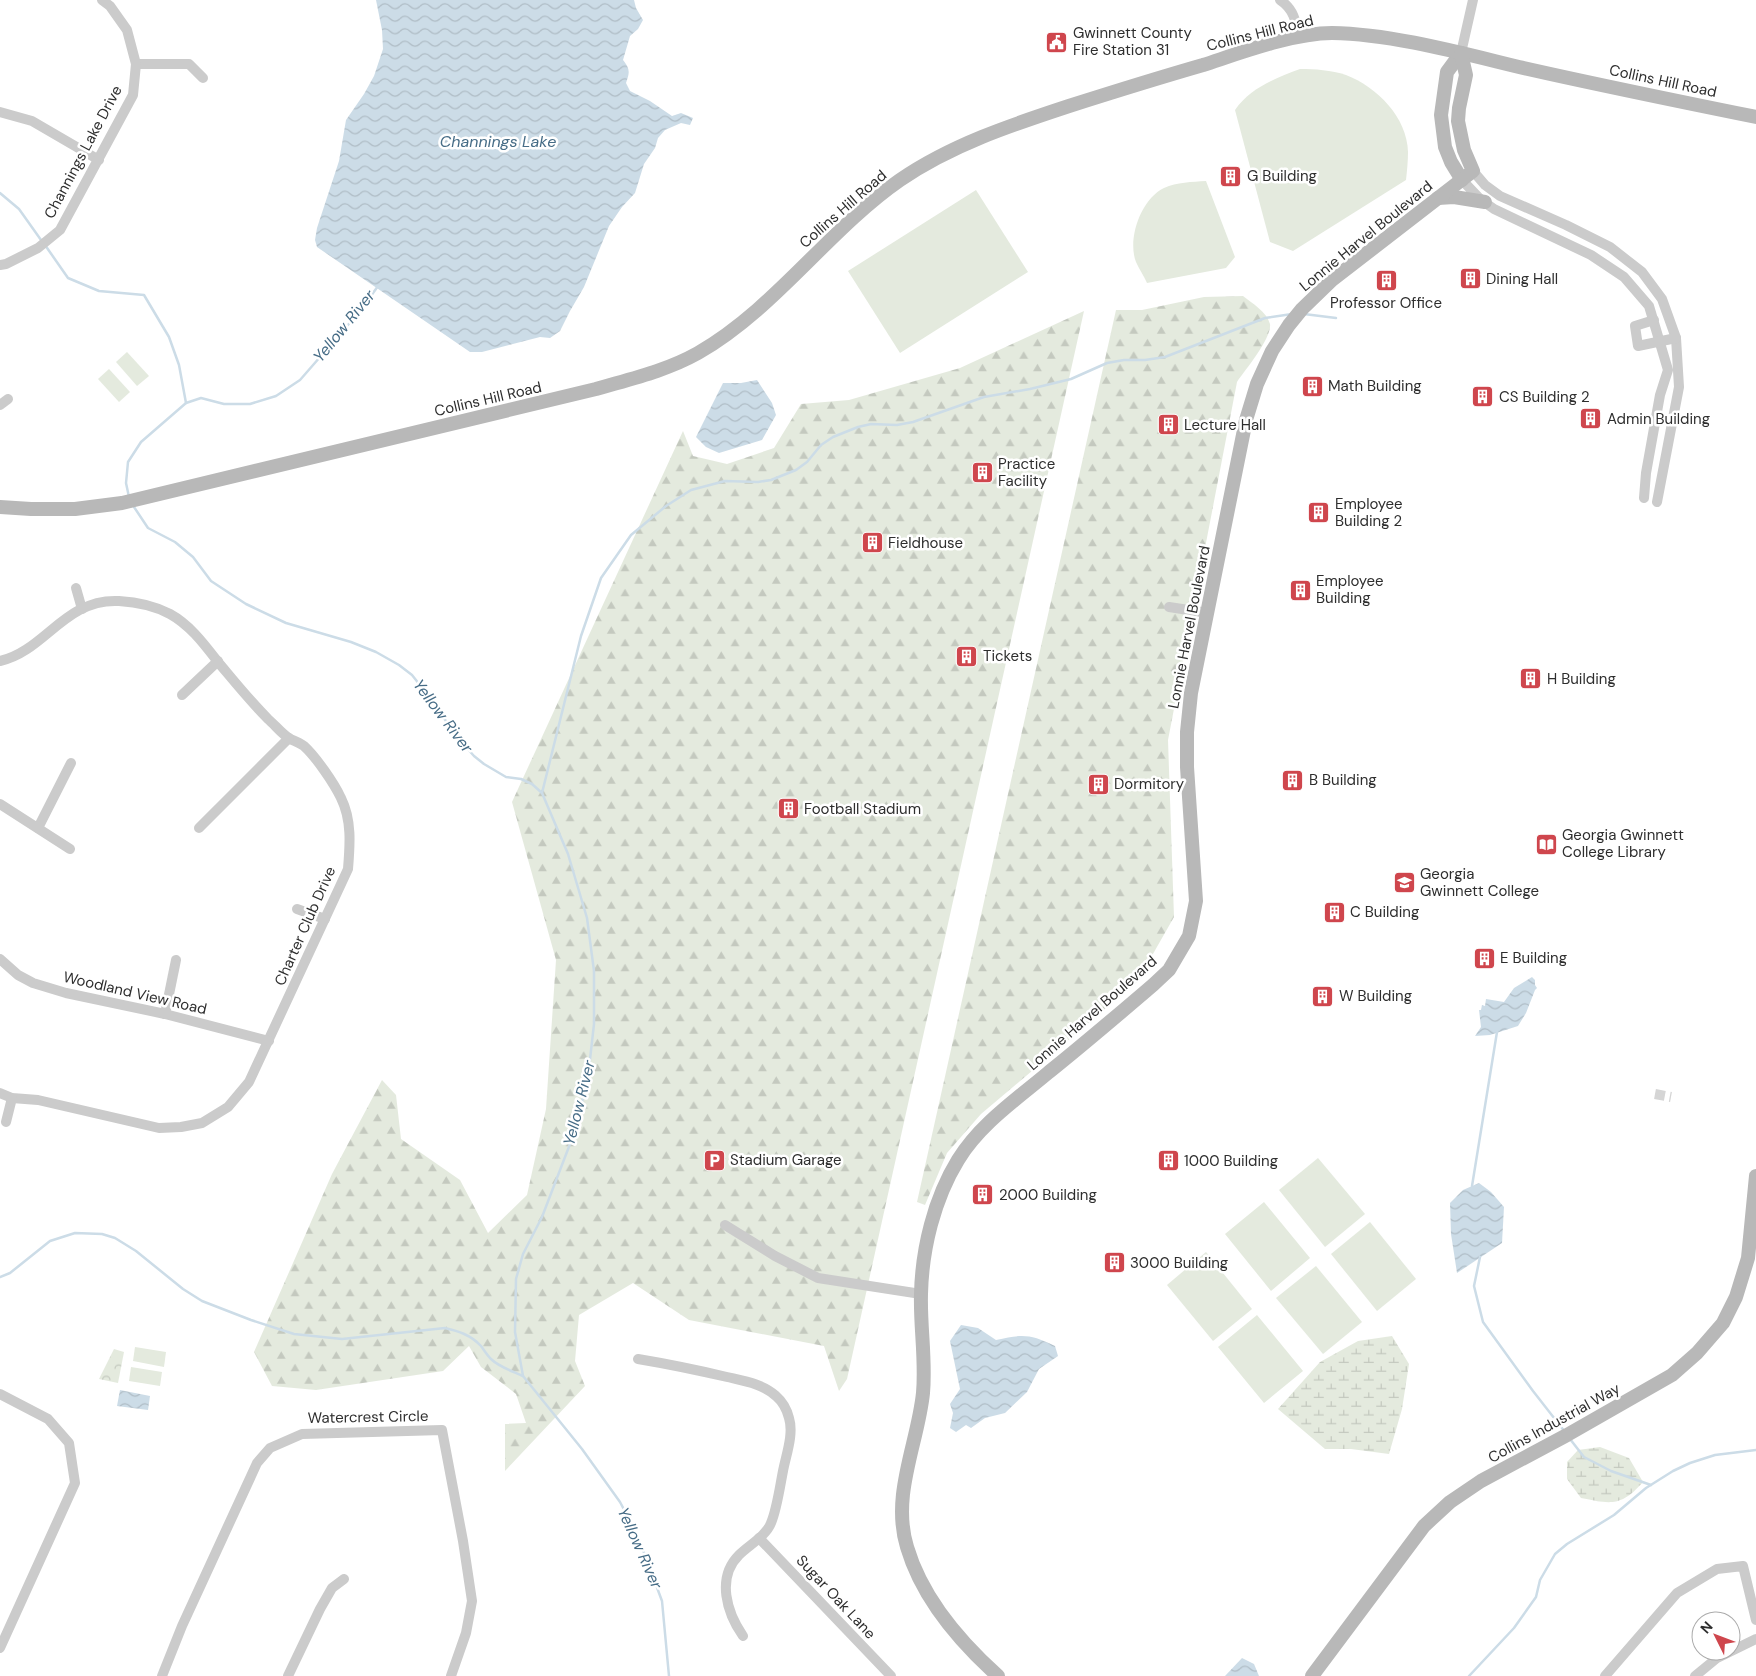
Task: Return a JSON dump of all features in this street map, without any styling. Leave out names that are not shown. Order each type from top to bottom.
[{"type":"street","name":"Channings Lake Drive","points":[[0,265],[6,264],[38,248],[60,230],[133,95],[136,64],[127,30],[110,6],[102,0]]},
{"type":"street","points":[[1280,0],[1287,5],[1295,18],[1299,37]]},
{"type":"street","points":[[1474,0],[1461,53],[1447,72],[1441,115],[1445,147],[1451,162],[1462,180],[1470,190],[1495,210],[1591,255],[1624,277],[1649,306],[1668,370],[1660,395],[1646,473],[1644,498]]},
{"type":"street","name":"Collins Hill Road","points":[[0,507],[75,509],[122,503],[596,390],[662,370],[697,353],[730,331],[772,295],[856,215],[901,179],[936,159],[968,143],[1028,120],[1175,73],[1299,37],[1328,33],[1365,35],[1461,53],[1592,83],[1756,117]]},
{"type":"street","points":[[1461,53],[1466,75],[1458,108],[1458,121],[1464,150],[1473,170],[1486,185],[1500,196],[1610,246],[1642,272],[1662,299],[1676,338],[1678,397],[1657,502]]},
{"type":"street","points":[[136,64],[189,64],[203,78]]},
{"type":"street","points":[[0,112],[32,121],[99,160]]},
{"type":"street","points":[[1451,162],[1438,198],[1454,197],[1485,202]]},
{"type":"street","name":"Lonnie Harvel Boulevard","points":[[998,1676],[955,1633],[922,1582],[907,1546],[901,1515],[902,1500],[923,1395],[925,1361],[921,1294],[925,1258],[936,1207],[948,1177],[977,1135],[1154,985],[1169,970],[1189,936],[1196,901],[1196,885],[1187,767],[1187,732],[1192,693],[1246,420],[1257,384],[1272,351],[1289,325],[1317,293],[1473,170]]},
{"type":"street","points":[[1654,320],[1635,326],[1638,346],[1676,338]]},
{"type":"street","points":[[76,588],[82,609]]},
{"type":"street","name":"Charter Club Drive","points":[[0,661],[6,660],[30,646],[72,614],[94,604],[118,601],[145,605],[170,614],[189,628],[268,719],[289,738],[303,745],[342,799],[350,828],[348,868],[249,1082],[228,1107],[202,1123],[181,1127],[159,1128],[38,1100],[12,1098],[0,1093]]},
{"type":"street","points":[[1169,607],[1208,613]]},
{"type":"street","points":[[182,696],[218,661]]},
{"type":"street","points":[[199,828],[289,738]]},
{"type":"street","points":[[38,828],[72,763]]},
{"type":"street","points":[[0,804],[70,849]]},
{"type":"street","points":[[297,909],[325,919]]},
{"type":"street","name":"Woodland View Road","points":[[0,959],[18,975],[33,983],[66,993],[165,1014],[269,1041]]},
{"type":"street","points":[[165,1014],[176,960]]},
{"type":"street","points":[[6,1122],[12,1098]]},
{"type":"street","name":"Collins Industrial Way","points":[[1312,1676],[1424,1526],[1450,1502],[1482,1480],[1567,1435],[1672,1375],[1697,1353],[1722,1323],[1736,1297],[1748,1258],[1756,1176]]},
{"type":"street","points":[[726,1225],[775,1256],[818,1278],[921,1294]]},
{"type":"street","points":[[638,1359],[694,1369],[761,1386],[776,1395],[787,1411],[791,1427],[771,1524],[759,1538],[738,1556],[728,1576],[726,1588],[729,1612],[733,1622],[743,1636]]},
{"type":"street","points":[[0,1394],[48,1419],[69,1443],[75,1483],[0,1648]]},
{"type":"street","name":"Watercrest Circle","points":[[162,1676],[182,1626],[257,1463],[270,1448],[302,1434],[442,1430],[463,1541],[472,1601],[466,1632],[451,1676]]},
{"type":"street","name":"Sugar Oak Lane","points":[[759,1538],[891,1676]]},
{"type":"street","points":[[1605,1676],[1677,1593],[1717,1569],[1743,1566],[1756,1620]]},
{"type":"street","points":[[288,1676],[332,1588],[344,1579]]},
{"type":"street","points":[[1695,1676],[1717,1658],[1756,1639]]},
{"type":"green space","points":[[1300,69],[1323,70],[1346,75],[1358,80],[1379,95],[1396,115],[1402,127],[1406,139],[1408,159],[1406,180],[1293,251],[1270,242],[1235,110],[1241,102],[1256,90],[1273,80]]},
{"type":"green space","points":[[1206,181],[1235,257],[1226,268],[1147,283],[1136,262],[1133,242],[1138,220],[1143,210],[1156,193],[1164,188],[1179,183]]},
{"type":"green space","points":[[976,190],[1028,272],[900,353],[848,271]]},
{"type":"green space","points":[[1243,296],[1266,316],[1270,324],[1270,330],[1258,353],[1237,382],[1168,740],[1174,917],[1137,982],[981,1114],[947,1153],[925,1205],[917,1202],[1116,310],[1142,310],[1204,297]]},
{"type":"green space","points":[[1084,311],[847,1379],[839,1391],[824,1346],[689,1320],[633,1283],[579,1315],[575,1361],[585,1386],[505,1471],[505,1424],[526,1423],[516,1394],[481,1367],[469,1346],[443,1371],[316,1390],[272,1386],[254,1352],[332,1174],[382,1080],[396,1095],[401,1139],[460,1180],[488,1233],[527,1195],[546,1109],[556,960],[512,802],[683,431],[693,456],[727,464],[774,448],[801,404],[849,400],[960,368]]},
{"type":"green space","points":[[127,352],[149,376],[137,386],[116,362]]},
{"type":"green space","points":[[109,369],[130,392],[119,402],[98,379]]},
{"type":"green space","points":[[1318,1158],[1365,1214],[1325,1247],[1279,1190]]},
{"type":"green space","points":[[1264,1202],[1310,1258],[1271,1291],[1225,1234]]},
{"type":"green space","points":[[1370,1222],[1416,1279],[1377,1311],[1331,1254]]},
{"type":"green space","points":[[1206,1252],[1252,1309],[1213,1341],[1167,1285]]},
{"type":"green space","points":[[1316,1266],[1362,1322],[1323,1354],[1276,1298]]},
{"type":"green space","points":[[1257,1315],[1303,1371],[1264,1403],[1218,1347]]},
{"type":"green space","points":[[1392,1336],[1409,1364],[1402,1409],[1389,1454],[1351,1449],[1325,1449],[1278,1409],[1320,1362],[1358,1341]]},
{"type":"green space","points":[[135,1347],[166,1352],[164,1367],[133,1361]]},
{"type":"green space","points":[[114,1349],[124,1352],[118,1383],[99,1379]]},
{"type":"green space","points":[[131,1367],[162,1372],[160,1386],[129,1381]]},
{"type":"green space","points":[[1600,1447],[1629,1458],[1643,1482],[1622,1500],[1600,1502],[1581,1498],[1567,1479],[1567,1462],[1578,1450]]},
{"type":"water","name":"Channings Lake","points":[[376,0],[634,0],[643,20],[638,29],[630,36],[623,60],[628,68],[629,73],[626,83],[630,91],[650,101],[672,116],[681,113],[693,118],[690,125],[681,123],[665,130],[658,138],[655,148],[644,164],[635,193],[622,207],[609,226],[584,287],[560,331],[550,338],[540,337],[482,352],[470,352],[317,247],[315,240],[317,228],[339,161],[346,120],[374,76],[383,49],[382,30]]},
{"type":"water","points":[[757,380],[772,403],[776,415],[762,440],[719,453],[706,447],[696,437],[723,383],[741,383]]},
{"type":"water","points":[[1532,977],[1537,988],[1518,1026],[1490,1035],[1475,1036],[1481,1027],[1479,1010],[1481,1010],[1482,1005],[1485,1006],[1486,999],[1504,1002],[1514,988]]},
{"type":"water","points":[[1479,1183],[1491,1192],[1504,1207],[1502,1243],[1457,1273],[1451,1234],[1450,1203],[1463,1190]]},
{"type":"water","points":[[961,1325],[978,1328],[996,1340],[1020,1336],[1039,1339],[1055,1346],[1058,1356],[1039,1369],[1027,1392],[1005,1413],[985,1418],[971,1428],[966,1425],[956,1432],[950,1428],[953,1413],[950,1404],[960,1389],[950,1341]]},
{"type":"water","points":[[120,1390],[150,1396],[148,1410],[117,1406]]},
{"type":"water","points":[[1242,1658],[1254,1664],[1259,1676],[1225,1676]]},
{"type":"waterway","points":[[0,193],[19,209],[41,240]]},
{"type":"waterway","points":[[45,245],[68,278],[99,291],[144,295],[169,337],[179,365],[186,403]]},
{"type":"waterway","name":"Yellow River","points":[[129,497],[126,483],[128,462],[141,442],[186,403],[201,398],[224,404],[250,404],[276,396],[300,380],[361,310],[378,286]]},
{"type":"waterway","points":[[542,793],[581,636],[601,578],[631,535],[666,506],[691,490],[725,481],[758,482],[771,480],[796,470],[807,462],[821,445],[833,437],[858,427],[871,424],[897,425],[913,422],[984,397],[1071,379],[1107,363],[1165,357],[1265,318],[1292,314]]},
{"type":"waterway","points":[[1304,314],[1336,318]]},
{"type":"waterway","name":"Yellow River","points":[[132,504],[148,528],[175,542],[193,557],[211,581],[246,604],[286,623],[351,642],[376,652],[399,665],[412,675],[456,736],[474,756],[506,777],[521,779],[532,784],[542,793],[568,854],[587,918],[594,971],[594,1024],[588,1077],[575,1131],[542,1217],[523,1254],[516,1279],[515,1332],[523,1376],[582,1449],[620,1502],[637,1534],[662,1601],[669,1676]]},
{"type":"waterway","points":[[1472,1186],[1497,1032]]},
{"type":"waterway","points":[[0,1277],[10,1273],[50,1241],[75,1233],[102,1234],[115,1238],[136,1251],[183,1289],[202,1301],[251,1320],[294,1334],[342,1339],[445,1328],[469,1336],[481,1346],[494,1362],[523,1376]]},
{"type":"waterway","points":[[1480,1257],[1474,1286],[1483,1322],[1565,1432]]},
{"type":"waterway","points":[[1570,1439],[1584,1457],[1611,1471],[1651,1485]]},
{"type":"waterway","points":[[1469,1676],[1514,1628],[1536,1597],[1540,1580],[1555,1554],[1567,1544],[1614,1515],[1646,1488],[1673,1471],[1715,1455],[1756,1450]]},
{"type":"tunnel","points":[[1655,1094],[1671,1097]]},
{"type":"place","name":"Gwinnett County Fire Station 31","points":[[1057,42]]},
{"type":"place","name":"G Building","points":[[1231,176]]},
{"type":"place","name":"Dining Hall","points":[[1470,279]]},
{"type":"place","name":"Professor Office","points":[[1386,280]]},
{"type":"place","name":"Math Building","points":[[1312,386]]},
{"type":"place","name":"CS Building 2","points":[[1483,397]]},
{"type":"place","name":"Admin Building","points":[[1591,419]]},
{"type":"place","name":"Lecture Hall","points":[[1168,425]]},
{"type":"place","name":"Practice Facility","points":[[982,473]]},
{"type":"place","name":"Employee Building 2","points":[[1319,513]]},
{"type":"place","name":"Fieldhouse","points":[[872,543]]},
{"type":"place","name":"Employee Building","points":[[1300,590]]},
{"type":"place","name":"Tickets","points":[[967,656]]},
{"type":"place","name":"H Building","points":[[1531,679]]},
{"type":"place","name":"B Building","points":[[1293,780]]},
{"type":"place","name":"Dormitory","points":[[1098,784]]},
{"type":"place","name":"Football Stadium","points":[[788,809]]},
{"type":"place","name":"Georgia Gwinnett College Library","points":[[1546,844]]},
{"type":"place","name":"Georgia Gwinnett College","points":[[1404,883]]},
{"type":"place","name":"C Building","points":[[1334,912]]},
{"type":"place","name":"E Building","points":[[1484,958]]},
{"type":"place","name":"W Building","points":[[1323,996]]},
{"type":"place","name":"Stadium Garage","points":[[714,1160]]},
{"type":"place","name":"1000 Building","points":[[1168,1161]]},
{"type":"place","name":"2000 Building","points":[[983,1195]]},
{"type":"place","name":"3000 Building","points":[[1114,1263]]}]
